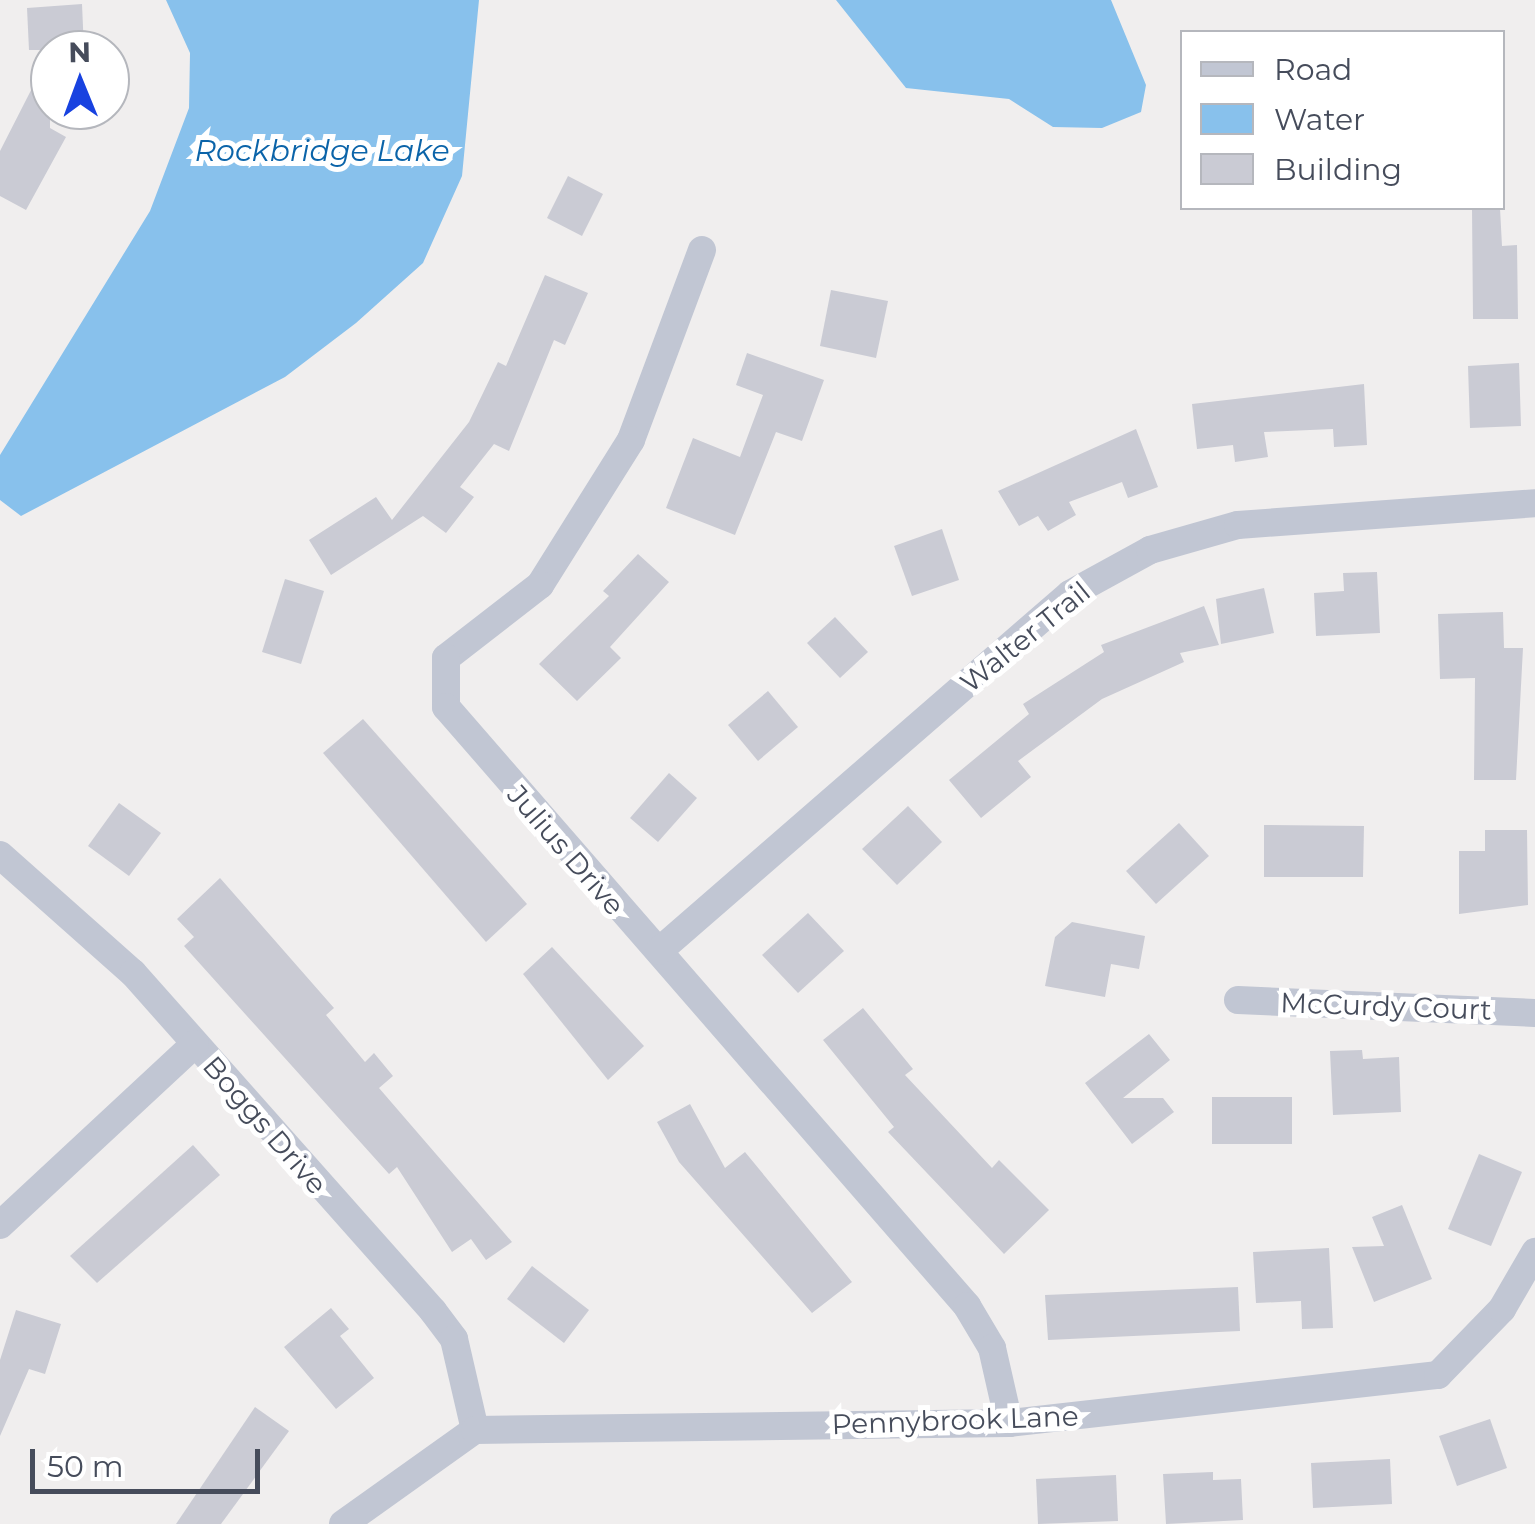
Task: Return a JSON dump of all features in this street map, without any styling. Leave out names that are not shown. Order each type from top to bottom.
[{"type":"street","name":"Julius Drive","points":[[702,250],[657,381],[581,528],[510,616],[468,635],[446,658],[442,682],[446,707],[609,906],[659,951],[966,1306],[992,1348],[1009,1423]]},
{"type":"street","name":"Walter Trail","points":[[659,951],[1070,594],[1150,550],[1238,525],[1535,503]]},
{"type":"street","name":"Boggs Drive","points":[[0,856],[107,948],[454,1338],[475,1430]]},
{"type":"street","name":"McCurdy Court","points":[[1238,1000],[1535,1013]]},
{"type":"street","points":[[0,1225],[195,1044]]},
{"type":"street","name":"Pennybrook Lane","points":[[475,1430],[1009,1423],[1438,1375],[1502,1309],[1535,1252]]},
{"type":"street","points":[[343,1524],[475,1430]]},
{"type":"water","name":"Rockbridge Lake","points":[[166,0],[479,0],[462,176],[423,263],[356,323],[285,377],[21,516],[0,500],[0,455],[150,211],[189,108],[190,53]]},
{"type":"water","points":[[836,0],[1111,0],[1146,85],[1141,112],[1102,128],[1053,127],[1009,99],[906,88]]},
{"type":"building","points":[[82,4],[83,30],[30,30],[29,50],[27,8]]},
{"type":"building","points":[[30,92],[30,130],[54,130],[66,137],[26,210],[0,196],[0,151]]},
{"type":"building","points":[[568,176],[603,194],[582,236],[547,218]]},
{"type":"building","points":[[1472,210],[1500,210],[1502,246],[1517,245],[1518,319],[1473,319]]},
{"type":"building","points":[[545,275],[588,293],[565,345],[554,340],[509,451],[494,444],[460,487],[474,497],[446,533],[423,516],[331,575],[309,540],[376,497],[392,520],[469,422],[498,362],[506,366]]},
{"type":"building","points":[[831,290],[888,301],[876,358],[820,346]]},
{"type":"building","points":[[747,353],[824,380],[802,441],[776,432],[735,535],[666,508],[693,438],[740,457],[763,395],[736,385]]},
{"type":"building","points":[[1519,363],[1521,426],[1470,428],[1468,366]]},
{"type":"building","points":[[1364,384],[1367,445],[1334,447],[1333,429],[1264,432],[1268,457],[1235,462],[1233,445],[1197,449],[1192,404]]},
{"type":"building","points":[[1136,429],[1158,487],[1128,498],[1122,482],[1069,502],[1076,515],[1048,531],[1038,516],[1019,526],[998,491]]},
{"type":"building","points":[[942,529],[959,580],[912,596],[894,546]]},
{"type":"building","points":[[638,554],[669,582],[610,647],[621,658],[577,701],[539,664],[609,596],[603,591]]},
{"type":"building","points":[[1377,572],[1380,633],[1316,636],[1314,593],[1344,591],[1343,573]]},
{"type":"building","points":[[285,579],[324,591],[301,664],[262,652]]},
{"type":"building","points":[[1264,588],[1274,633],[1221,644],[1216,599]]},
{"type":"building","points":[[1204,606],[1219,645],[1180,653],[1184,662],[1102,699],[1018,761],[1031,777],[981,818],[949,780],[1029,714],[1023,704],[1104,652],[1101,645]]},
{"type":"building","points":[[1503,612],[1504,648],[1523,648],[1516,780],[1474,780],[1475,678],[1440,679],[1438,614]]},
{"type":"building","points":[[835,617],[868,652],[840,678],[807,643]]},
{"type":"building","points":[[768,691],[798,727],[758,761],[728,725]]},
{"type":"building","points":[[363,719],[527,904],[486,942],[323,753]]},
{"type":"building","points":[[669,773],[697,798],[658,842],[630,818]]},
{"type":"building","points":[[119,803],[161,833],[129,876],[88,846]]},
{"type":"building","points":[[908,806],[942,842],[897,885],[862,849]]},
{"type":"building","points":[[1179,823],[1209,856],[1156,904],[1126,871]]},
{"type":"building","points":[[1264,825],[1364,826],[1363,877],[1264,877]]},
{"type":"building","points":[[1485,830],[1527,830],[1528,905],[1459,914],[1459,851],[1485,851]]},
{"type":"building","points":[[220,878],[334,1008],[326,1015],[365,1062],[374,1053],[393,1076],[379,1088],[512,1242],[486,1260],[471,1239],[452,1252],[397,1167],[389,1174],[184,946],[194,937],[177,919]]},
{"type":"building","points":[[808,913],[844,951],[798,993],[762,955]]},
{"type":"building","points":[[1072,922],[1145,936],[1139,969],[1111,964],[1105,997],[1045,986],[1055,937]]},
{"type":"building","points":[[552,947],[644,1046],[608,1080],[523,974]]},
{"type":"building","points":[[863,1008],[913,1069],[905,1075],[992,1168],[999,1160],[1049,1210],[1004,1254],[888,1132],[894,1127],[823,1040]]},
{"type":"building","points":[[1149,1034],[1170,1060],[1123,1098],[1163,1098],[1174,1112],[1132,1144],[1085,1083]]},
{"type":"building","points":[[1362,1050],[1363,1059],[1399,1057],[1401,1112],[1333,1115],[1330,1051]]},
{"type":"building","points":[[1212,1097],[1292,1097],[1292,1144],[1212,1144]]},
{"type":"building","points":[[690,1104],[725,1168],[745,1152],[852,1282],[812,1313],[679,1162],[657,1122]]},
{"type":"building","points":[[193,1145],[220,1175],[97,1283],[70,1256]]},
{"type":"building","points":[[1479,1154],[1522,1172],[1491,1246],[1448,1229]]},
{"type":"building","points":[[1402,1205],[1432,1279],[1374,1302],[1352,1247],[1384,1246],[1372,1217]]},
{"type":"building","points":[[1329,1248],[1333,1328],[1302,1329],[1301,1301],[1256,1303],[1253,1252]]},
{"type":"building","points":[[532,1266],[589,1310],[564,1343],[507,1299]]},
{"type":"building","points":[[1238,1287],[1240,1331],[1048,1340],[1045,1295]]},
{"type":"building","points":[[331,1308],[349,1329],[340,1336],[374,1378],[336,1409],[284,1347]]},
{"type":"building","points":[[16,1310],[61,1324],[45,1374],[29,1369],[0,1436],[0,1360]]},
{"type":"building","points":[[255,1407],[289,1431],[221,1524],[176,1524]]},
{"type":"building","points":[[1490,1419],[1507,1468],[1457,1486],[1439,1436]]},
{"type":"building","points":[[1390,1459],[1392,1504],[1313,1508],[1311,1463]]},
{"type":"building","points":[[1213,1472],[1213,1480],[1241,1479],[1243,1520],[1166,1524],[1163,1474]]},
{"type":"building","points":[[1116,1475],[1118,1521],[1038,1524],[1036,1479]]}]
